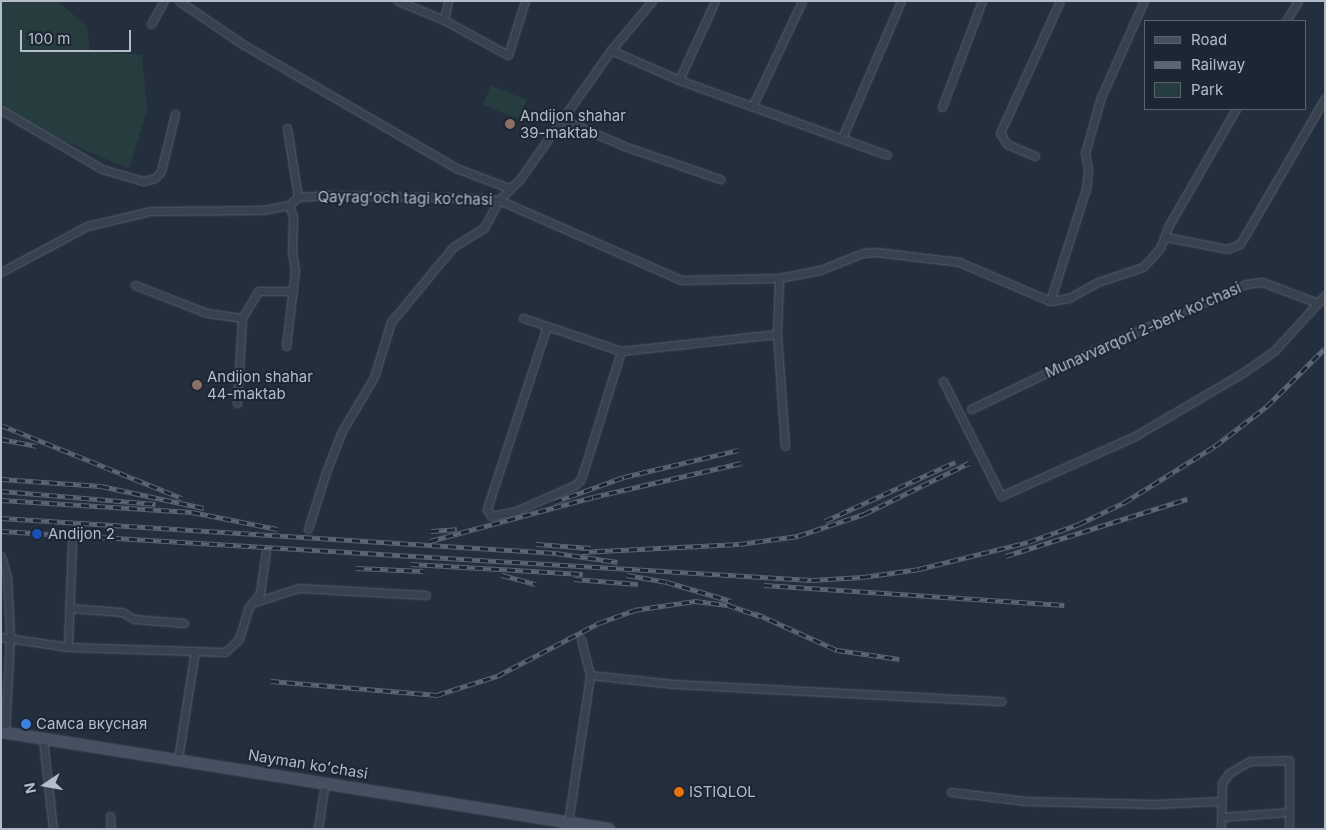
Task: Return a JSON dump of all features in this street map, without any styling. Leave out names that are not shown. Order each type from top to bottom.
[{"type":"main road","name":"Nayman koʻchasi","points":[[3,733],[326,782],[609,829]]},
{"type":"street","points":[[151,24],[164,1]]},
{"type":"street","name":"Qayragʻoch tagi koʻchasi","points":[[179,1],[244,45],[456,168],[509,188]]},
{"type":"street","points":[[398,1],[444,20],[508,55],[526,1]]},
{"type":"street","points":[[444,20],[448,1]]},
{"type":"street","points":[[308,529],[326,472],[342,432],[374,377],[391,322],[453,248],[484,228],[499,200],[520,179],[611,50],[652,1]]},
{"type":"street","points":[[679,80],[715,1]]},
{"type":"street","points":[[752,107],[802,1]]},
{"type":"street","points":[[842,138],[901,1]]},
{"type":"street","points":[[942,107],[982,1]]},
{"type":"street","points":[[1035,156],[1006,144],[1000,133],[1060,1]]},
{"type":"street","points":[[1144,1],[1101,97],[1085,153],[1088,170],[1086,189],[1050,301],[1068,298],[1098,282],[1144,267],[1160,248],[1166,237],[1169,225],[1235,110]]},
{"type":"street","points":[[1287,20],[1298,1]]},
{"type":"street","points":[[611,50],[679,80],[888,155]]},
{"type":"street","points":[[1166,237],[1227,249],[1240,244],[1325,98]]},
{"type":"street","points":[[1,110],[102,169],[143,180],[155,178],[161,170],[175,114]]},
{"type":"street","points":[[562,119],[624,146],[720,179]]},
{"type":"street","points":[[288,128],[298,197]]},
{"type":"street","name":"Qayragʻoch tagi koʻchasi","points":[[289,205],[298,197],[326,194],[499,200],[682,280],[779,278],[820,270],[863,253],[876,252],[958,262],[1050,301]]},
{"type":"street","points":[[1,272],[87,226],[151,211],[262,210],[289,205],[293,217],[293,291],[286,346]]},
{"type":"street","points":[[779,278],[777,334],[785,446]]},
{"type":"street","name":"Munavvarqori 2-berk koʻchasi","points":[[971,408],[1088,353],[1246,284],[1262,282],[1318,303]]},
{"type":"street","points":[[135,285],[200,311],[242,318]]},
{"type":"street","points":[[237,403],[242,318],[258,291],[293,291]]},
{"type":"street","points":[[943,381],[1001,496],[1135,436],[1244,372],[1275,350],[1325,295]]},
{"type":"street","points":[[523,318],[621,351],[777,334]]},
{"type":"street","points":[[547,326],[487,509],[491,516],[516,511],[575,485],[580,479],[621,351]]},
{"type":"street","points":[[68,647],[72,542]]},
{"type":"street","points":[[1,637],[10,636],[68,647],[225,652],[239,639],[249,607],[254,602],[263,585],[266,551]]},
{"type":"street","points":[[1,556],[7,577],[10,636],[3,733]]},
{"type":"street","points":[[254,602],[299,588],[426,595]]},
{"type":"street","points":[[68,608],[122,612],[134,619],[184,623]]},
{"type":"street","points":[[568,823],[590,675],[581,639]]},
{"type":"street","points":[[178,759],[195,651]]},
{"type":"street","points":[[590,675],[674,684],[1002,701]]},
{"type":"street","points":[[43,739],[53,829]]},
{"type":"street","points":[[1221,829],[1220,801],[1222,783],[1230,773],[1250,762],[1289,760],[1289,829]]},
{"type":"street","points":[[318,829],[326,782]]},
{"type":"street","points":[[951,792],[1025,801],[1155,804],[1220,801]]},
{"type":"street","points":[[1221,817],[1289,812]]},
{"type":"street","points":[[110,816],[111,829]]},
{"type":"green space","points":[[1,1],[57,1],[87,26],[90,50],[142,55],[147,111],[129,169],[39,130],[1,105]]},
{"type":"green space","points":[[491,85],[527,100],[519,120],[483,104]]},
{"type":"railway","points":[[1,531],[812,580],[863,577],[919,569],[1028,542],[1079,524],[1125,502],[1215,446],[1267,406],[1325,348]]},
{"type":"railway","points":[[1,425],[182,498]]},
{"type":"railway","points":[[1,439],[36,446]]},
{"type":"railway","points":[[554,502],[624,477],[738,450]]},
{"type":"railway","points":[[825,521],[955,462]]},
{"type":"railway","points":[[430,541],[593,497],[741,463]]},
{"type":"railway","points":[[581,552],[739,544],[798,536],[864,514],[969,463]]},
{"type":"railway","points":[[1,479],[101,486],[204,508]]},
{"type":"railway","points":[[1,491],[155,504]]},
{"type":"railway","points":[[1006,556],[1187,499]]},
{"type":"railway","points":[[1,500],[192,512],[277,529]]},
{"type":"railway","points":[[1,518],[556,553],[617,562]]},
{"type":"railway","points":[[431,531],[457,529]]},
{"type":"railway","points":[[536,544],[591,548]]},
{"type":"railway","points":[[411,564],[583,574]]},
{"type":"railway","points":[[356,568],[423,571]]},
{"type":"railway","points":[[502,575],[536,584]]},
{"type":"railway","points":[[627,575],[667,582],[731,601]]},
{"type":"railway","points":[[574,579],[638,584]]},
{"type":"railway","points":[[764,585],[1064,605]]},
{"type":"railway","points":[[271,681],[437,695],[497,676],[599,623],[634,610],[695,601],[728,605],[760,616]]},
{"type":"railway","points":[[755,613],[837,650],[899,659]]},
{"type":"place","name":"Andijon shahar 39-maktab","points":[[510,124]]},
{"type":"place","name":"Andijon shahar 44-maktab","points":[[197,385]]},
{"type":"place","name":"Andijon 2","points":[[37,534]]},
{"type":"place","name":"Самса вкусная","points":[[26,724]]},
{"type":"place","name":"ISTIQLOL","points":[[679,792]]}]
